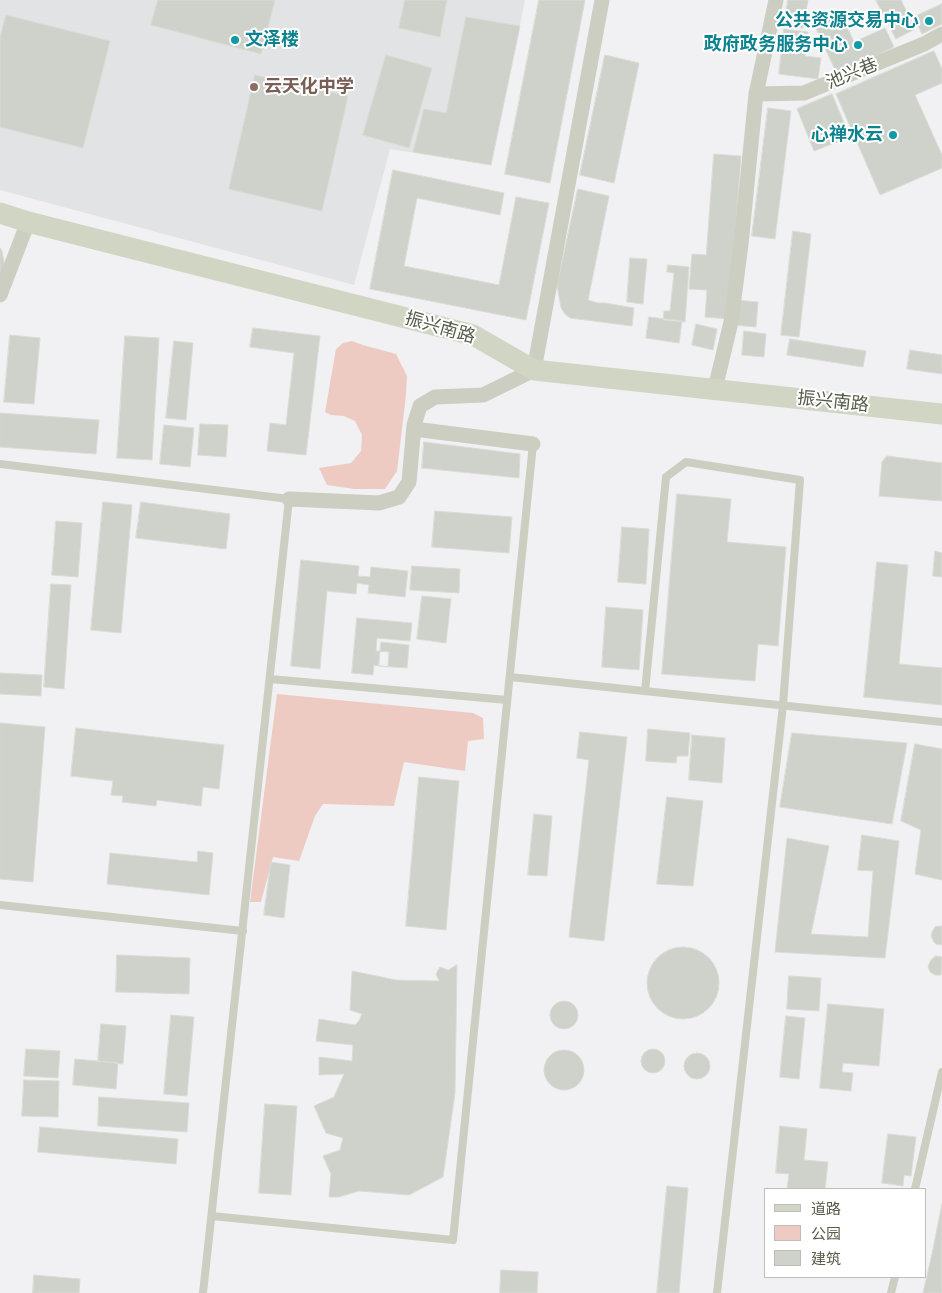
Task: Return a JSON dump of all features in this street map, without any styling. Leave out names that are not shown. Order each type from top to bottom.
[{"type":"main road","name":"振兴南路","points":[[0,213],[28,222],[473,335],[534,370],[942,414]]},
{"type":"street","points":[[289,499],[379,502],[399,497],[409,482],[414,429],[420,406],[435,397],[483,395],[534,370],[602,0]]},
{"type":"street","points":[[715,389],[731,322],[756,94],[776,0]]},
{"type":"street","name":"池兴巷","points":[[756,94],[804,93],[924,44],[942,34]]},
{"type":"street","points":[[0,295],[28,222]]},
{"type":"street","points":[[414,429],[533,444]]},
{"type":"lane","points":[[212,1216],[452,1240],[533,444]]},
{"type":"lane","points":[[645,691],[666,478],[686,462],[800,480],[782,705],[717,1293]]},
{"type":"lane","points":[[0,464],[289,499],[203,1293]]},
{"type":"lane","points":[[510,677],[942,722]]},
{"type":"lane","points":[[270,679],[507,700]]},
{"type":"lane","points":[[0,905],[242,930]]},
{"type":"lane","points":[[915,1188],[942,1072]]},
{"type":"lane","points":[[891,1293],[895,1278]]},
{"type":"shaded area","name":"云天化中学","points":[[0,0],[525,0],[491,165],[390,149],[354,285],[0,190]]},
{"type":"green space","points":[[352,341],[396,354],[407,376],[397,471],[385,489],[354,489],[327,485],[319,468],[351,463],[361,451],[362,435],[355,421],[344,416],[331,415],[325,412],[336,349],[343,343]]},
{"type":"green space","points":[[277,694],[473,713],[483,718],[484,739],[468,741],[465,771],[404,762],[394,806],[323,804],[315,816],[299,861],[273,857],[261,902],[250,902]]},
{"type":"building","name":"文泽楼","points":[[158,0],[275,0],[261,54],[151,25]]},
{"type":"building","points":[[405,0],[447,0],[440,37],[399,28]]},
{"type":"building","points":[[539,0],[585,0],[550,183],[505,174]]},
{"type":"building","points":[[788,0],[808,0],[803,28],[784,25]]},
{"type":"building","points":[[876,0],[901,0],[915,29],[896,39]]},
{"type":"building","name":"公共资源交易中心","points":[[942,4],[942,24],[922,34],[914,17]]},
{"type":"building","name":"政府政务服务中心","points":[[840,11],[854,42],[885,28],[894,47],[837,74],[814,24]]},
{"type":"building","points":[[6,15],[110,41],[83,148],[0,127],[0,38]]},
{"type":"building","points":[[466,17],[520,26],[491,165],[413,152],[424,109],[446,113]]},
{"type":"building","points":[[784,29],[808,32],[805,56],[821,58],[818,79],[779,74]]},
{"type":"building","name":"心禅水云","points":[[934,51],[942,69],[942,83],[915,95],[942,155],[942,168],[880,195],[836,94]]},
{"type":"building","points":[[386,55],[432,68],[409,148],[363,135]]},
{"type":"building","points":[[605,55],[639,63],[614,183],[580,175]]},
{"type":"building","points":[[255,75],[348,96],[322,211],[229,189]]},
{"type":"building","points":[[832,94],[850,137],[814,151],[797,109]]},
{"type":"building","points":[[768,108],[791,111],[775,239],[752,236]]},
{"type":"building","points":[[714,154],[741,156],[729,319],[705,317],[707,290],[689,289],[692,254],[706,255]]},
{"type":"building","points":[[393,170],[504,193],[500,215],[417,198],[404,266],[499,285],[516,197],[549,203],[526,320],[370,289]]},
{"type":"building","points":[[578,189],[609,196],[588,300],[634,308],[632,326],[570,318],[561,308],[557,285]]},
{"type":"building","points":[[793,231],[811,234],[799,337],[781,335]]},
{"type":"building","points":[[0,248],[5,268],[0,292]]},
{"type":"building","points":[[630,258],[647,259],[643,304],[627,302]]},
{"type":"building","points":[[668,265],[689,267],[685,322],[663,320],[664,311],[670,311],[674,273],[667,272]]},
{"type":"building","points":[[735,300],[758,302],[756,327],[733,325]]},
{"type":"building","points":[[649,317],[682,321],[679,343],[646,338]]},
{"type":"building","points":[[696,324],[717,329],[713,350],[692,345]]},
{"type":"building","points":[[253,328],[320,336],[306,455],[267,451],[270,423],[286,425],[294,353],[250,347]]},
{"type":"building","points":[[744,331],[766,334],[764,357],[742,355]]},
{"type":"building","points":[[10,335],[40,338],[34,404],[4,402]]},
{"type":"building","points":[[125,336],[159,338],[152,460],[117,458]]},
{"type":"building","points":[[790,339],[866,351],[863,367],[787,355]]},
{"type":"building","points":[[174,341],[193,343],[186,420],[166,418]]},
{"type":"building","points":[[910,350],[942,355],[942,374],[907,369]]},
{"type":"building","points":[[0,413],[99,420],[96,454],[0,447]]},
{"type":"building","points":[[200,424],[228,425],[226,457],[198,455]]},
{"type":"building","points":[[164,425],[194,428],[190,467],[160,464]]},
{"type":"building","points":[[424,442],[520,454],[519,478],[422,468]]},
{"type":"building","points":[[887,456],[942,463],[942,501],[879,496],[882,462]]},
{"type":"building","points":[[677,494],[731,499],[727,542],[786,547],[778,646],[758,644],[755,681],[662,674]]},
{"type":"building","points":[[103,502],[132,505],[121,633],[91,630]]},
{"type":"building","points":[[141,502],[230,514],[226,549],[136,538]]},
{"type":"building","points":[[435,511],[512,517],[509,553],[432,547]]},
{"type":"building","points":[[56,521],[82,523],[78,577],[52,575]]},
{"type":"building","points":[[622,527],[649,529],[646,584],[618,582]]},
{"type":"building","points":[[935,551],[942,553],[942,577],[933,576]]},
{"type":"building","points":[[301,560],[359,566],[358,576],[370,577],[371,567],[408,571],[405,597],[368,593],[369,585],[357,583],[356,594],[327,591],[320,669],[291,666]]},
{"type":"building","points":[[877,562],[908,565],[899,664],[942,668],[942,705],[864,697]]},
{"type":"building","points":[[412,566],[460,569],[459,593],[410,590]]},
{"type":"building","points":[[51,584],[71,585],[64,689],[44,687]]},
{"type":"building","points":[[422,596],[451,599],[446,643],[417,639]]},
{"type":"building","points":[[606,607],[643,610],[639,670],[602,667]]},
{"type":"building","points":[[357,618],[412,623],[410,641],[377,638],[376,651],[389,652],[388,667],[374,665],[373,675],[352,673]]},
{"type":"building","points":[[381,642],[409,645],[407,668],[379,666]]},
{"type":"building","points":[[0,673],[42,675],[41,696],[0,694]]},
{"type":"building","points":[[0,723],[45,727],[33,882],[0,879]]},
{"type":"building","points":[[76,728],[224,745],[219,789],[203,787],[201,806],[157,800],[156,806],[122,802],[123,796],[111,795],[113,781],[71,776]]},
{"type":"building","points":[[648,729],[690,733],[688,756],[677,756],[676,763],[646,761]]},
{"type":"building","points":[[580,732],[627,737],[604,941],[569,937],[589,760],[577,758]]},
{"type":"building","points":[[792,733],[907,743],[892,824],[780,807]]},
{"type":"building","points":[[692,735],[725,738],[722,783],[689,780]]},
{"type":"building","points":[[915,744],[942,749],[942,880],[915,874],[921,830],[901,821]]},
{"type":"building","points":[[419,777],[459,781],[446,930],[406,926]]},
{"type":"building","points":[[667,797],[703,801],[693,886],[657,884]]},
{"type":"building","points":[[534,814],[552,816],[547,876],[528,875]]},
{"type":"building","points":[[862,835],[899,841],[885,958],[775,952],[787,838],[829,846],[811,934],[868,937],[873,871],[858,870]]},
{"type":"building","points":[[198,851],[213,853],[209,895],[107,884],[110,853],[197,862]]},
{"type":"building","points":[[271,862],[290,865],[284,918],[264,915]]},
{"type":"building","points":[[942,926],[942,945],[936,944],[931,936],[935,927]]},
{"type":"building","points":[[683,947],[703,953],[713,963],[719,983],[713,1003],[703,1013],[683,1019],[663,1013],[653,1003],[647,983],[653,963],[663,953]]},
{"type":"building","points":[[117,955],[190,958],[189,994],[116,992]]},
{"type":"building","points":[[936,956],[942,957],[941,975],[935,975],[930,972],[928,966]]},
{"type":"building","points":[[457,965],[455,1093],[443,1177],[409,1195],[359,1191],[339,1197],[329,1197],[331,1174],[323,1156],[340,1150],[343,1138],[326,1133],[314,1106],[334,1097],[344,1074],[319,1075],[319,1057],[352,1061],[353,1045],[316,1041],[319,1019],[355,1025],[359,1021],[362,1014],[350,1010],[352,971],[396,980],[439,981],[436,974],[440,967],[448,970]]},
{"type":"building","points":[[789,976],[821,978],[819,1011],[787,1009]]},
{"type":"building","points":[[564,1001],[574,1005],[578,1015],[574,1025],[564,1029],[554,1025],[550,1015],[554,1005]]},
{"type":"building","points":[[828,1004],[884,1009],[879,1066],[843,1063],[842,1072],[853,1073],[851,1091],[820,1088]]},
{"type":"building","points":[[171,1015],[194,1017],[187,1096],[164,1094]]},
{"type":"building","points":[[786,1016],[805,1018],[799,1079],[780,1077]]},
{"type":"building","points":[[101,1024],[126,1026],[123,1064],[98,1061]]},
{"type":"building","points":[[26,1049],[60,1051],[58,1078],[24,1076]]},
{"type":"building","points":[[653,1049],[662,1052],[665,1061],[662,1070],[653,1073],[644,1070],[641,1061],[644,1052]]},
{"type":"building","points":[[560,1050],[568,1050],[575,1053],[581,1059],[584,1070],[581,1081],[575,1087],[568,1090],[560,1090],[553,1087],[547,1081],[544,1074],[544,1066],[547,1059],[553,1053]]},
{"type":"building","points":[[697,1053],[706,1057],[710,1066],[706,1075],[697,1079],[688,1075],[684,1066],[688,1057]]},
{"type":"building","points":[[75,1059],[118,1063],[116,1089],[73,1085]]},
{"type":"building","points":[[24,1080],[59,1081],[58,1117],[22,1116]]},
{"type":"building","points":[[99,1097],[189,1103],[187,1132],[98,1126]]},
{"type":"building","points":[[265,1104],[297,1106],[291,1195],[259,1193]]},
{"type":"building","points":[[780,1126],[807,1129],[804,1160],[828,1162],[825,1188],[787,1188],[789,1174],[776,1173]]},
{"type":"building","points":[[40,1127],[178,1139],[176,1164],[38,1152]]},
{"type":"building","points":[[888,1134],[916,1137],[911,1176],[904,1175],[903,1186],[882,1183]]},
{"type":"building","points":[[667,1186],[688,1188],[679,1293],[657,1293]]},
{"type":"building","points":[[942,1204],[942,1293],[923,1293]]},
{"type":"building","points":[[501,1270],[538,1272],[537,1293],[500,1293]]},
{"type":"building","points":[[34,1275],[80,1279],[79,1293],[33,1293]]},
{"type":"place","name":"公共资源交易中心","points":[[929,21]]},
{"type":"place","name":"文泽楼","points":[[235,40]]},
{"type":"place","name":"政府政务服务中心","points":[[858,45]]},
{"type":"place","name":"云天化中学","points":[[254,87]]},
{"type":"place","name":"心禅水云","points":[[893,135]]}]
